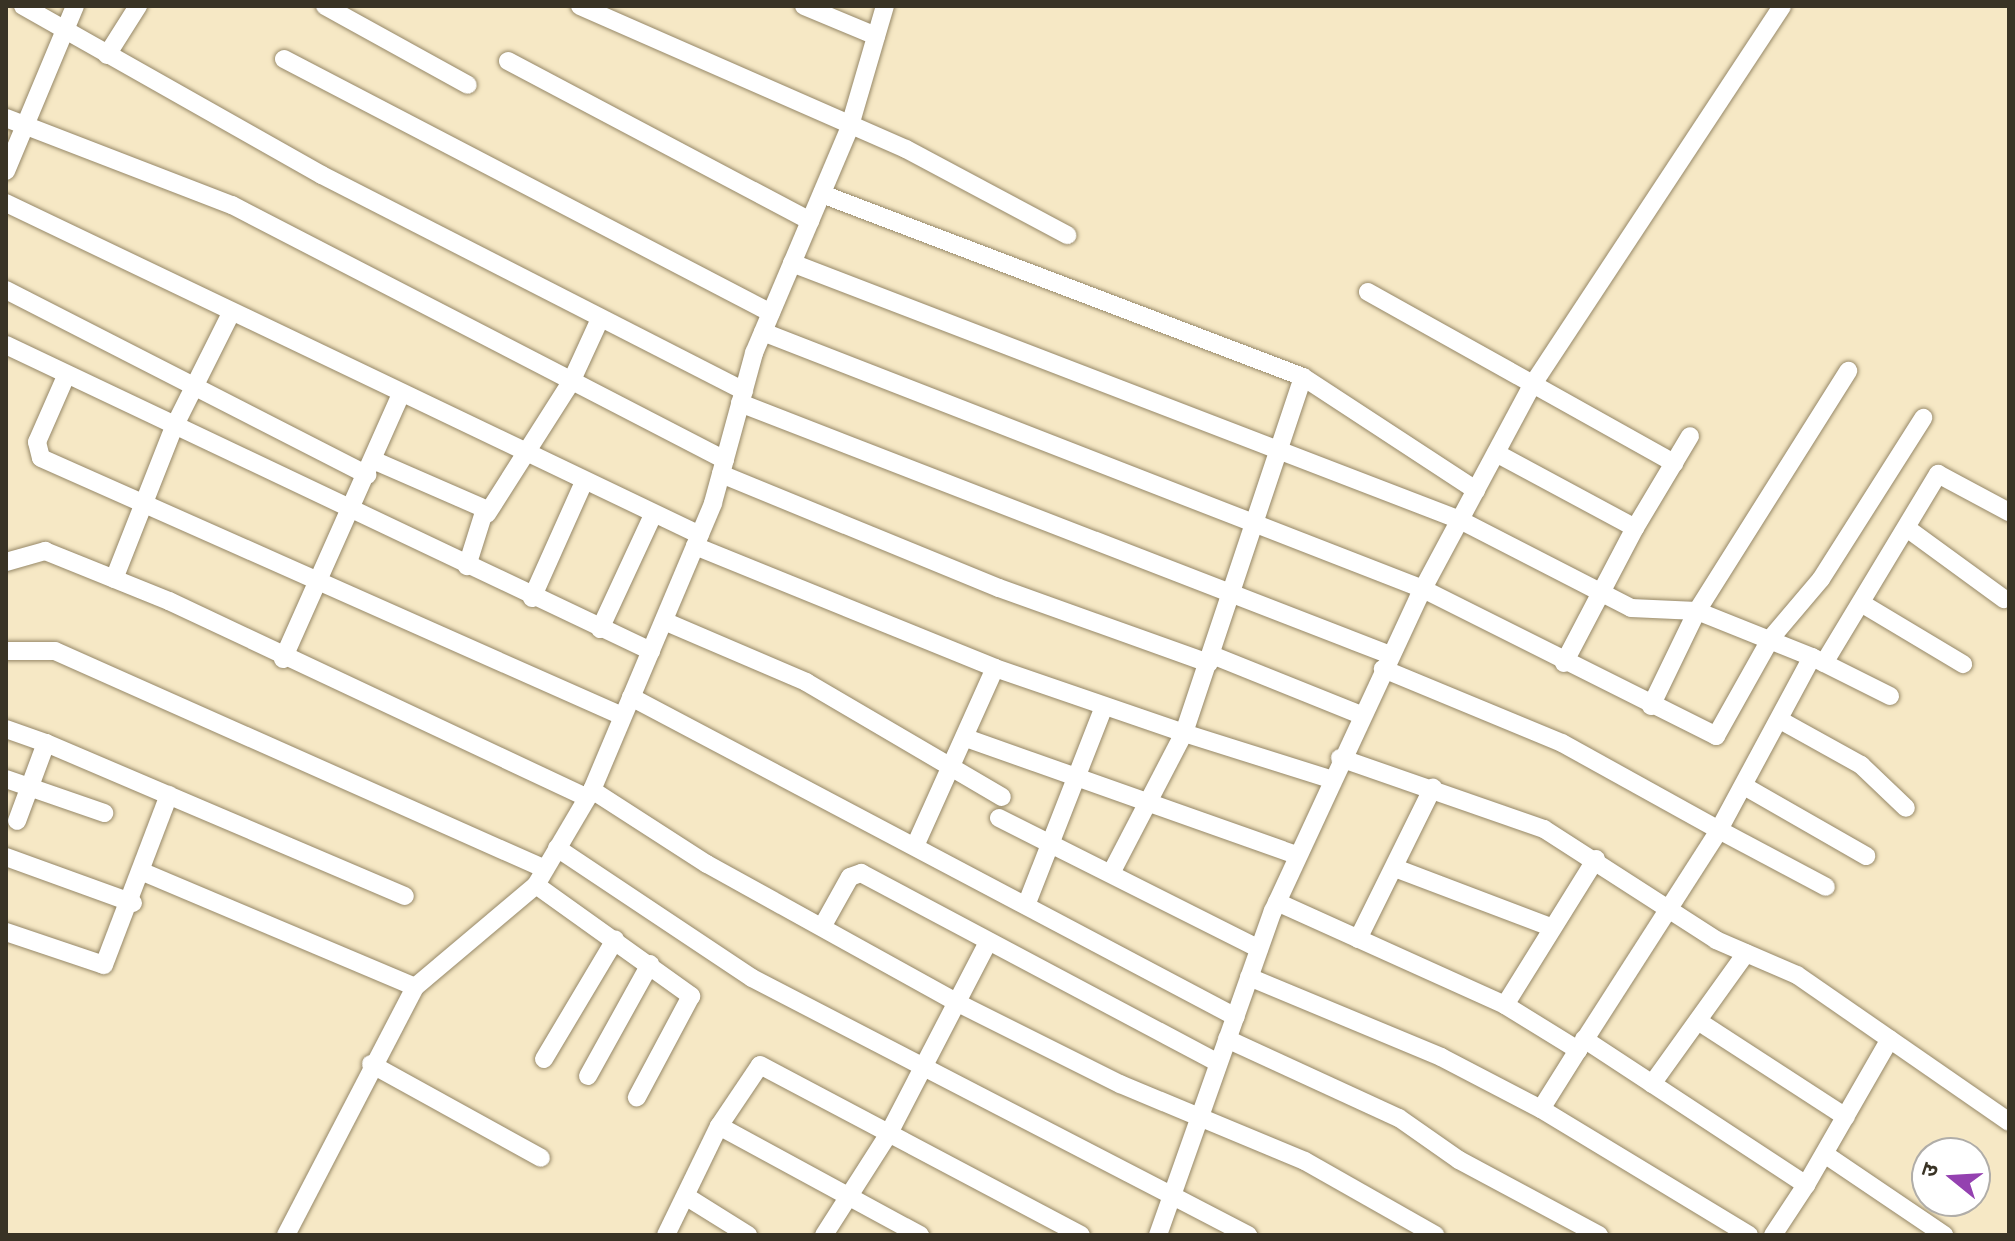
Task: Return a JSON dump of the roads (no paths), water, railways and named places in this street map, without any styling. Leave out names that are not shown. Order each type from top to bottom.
[{"type":"street","points":[[23,6],[107,55],[742,397],[1232,593],[1387,662],[1562,743],[1826,887]]},
{"type":"street","points":[[6,171],[63,28],[75,6]]},
{"type":"street","points":[[107,55],[138,6]]},
{"type":"street","points":[[325,6],[468,85]]},
{"type":"street","points":[[580,6],[849,129],[914,153],[1067,235]]},
{"type":"street","points":[[804,6],[876,36]]},
{"type":"street","points":[[286,1235],[371,1064],[415,987],[541,877],[590,794],[698,540],[763,332],[849,129],[885,6]]},
{"type":"street","points":[[1158,1235],[1277,902],[1330,779],[1423,589],[1531,387],[1782,6]]},
{"type":"street","points":[[284,59],[771,313]]},
{"type":"street","points":[[508,61],[810,221]]},
{"type":"street","points":[[6,118],[232,205],[571,382],[723,467],[999,588],[1211,659],[1361,715]]},
{"type":"street","points":[[822,194],[1303,377],[1476,490]]},
{"type":"street","points":[[6,203],[653,515],[698,540],[995,668],[1104,707],[1330,779]]},
{"type":"street","points":[[792,263],[1460,520],[1599,595],[1631,608],[1697,611],[1771,638],[1890,696]]},
{"type":"street","points":[[6,290],[194,387],[370,467],[487,514]]},
{"type":"street","points":[[1368,292],[1531,387],[1674,463]]},
{"type":"street","points":[[114,579],[173,429],[231,313]]},
{"type":"street","points":[[467,566],[487,514],[571,382],[599,321]]},
{"type":"street","points":[[763,332],[1423,589],[1708,734],[1722,734],[1771,638],[1821,579],[1923,418]]},
{"type":"street","points":[[6,345],[173,429],[651,651]]},
{"type":"street","points":[[1651,706],[1697,611],[1848,371]]},
{"type":"street","points":[[66,376],[37,442],[41,458],[144,501],[622,716]]},
{"type":"street","points":[[1111,873],[1184,733],[1303,377]]},
{"type":"street","points":[[283,659],[352,511],[401,394]]},
{"type":"street","points":[[1564,663],[1635,528],[1690,436]]},
{"type":"street","points":[[1496,453],[1635,528]]},
{"type":"street","points":[[1541,1109],[1626,968],[1673,910],[1780,720],[1818,660],[1861,603],[1908,529],[1938,474],[2009,512]]},
{"type":"street","points":[[532,598],[584,482]]},
{"type":"street","points":[[600,629],[653,515]]},
{"type":"street","points":[[1908,529],[2004,599]]},
{"type":"street","points":[[6,562],[45,551],[114,579],[283,659],[590,794],[954,1001],[1198,1118],[1356,1186],[1435,1235]]},
{"type":"street","points":[[1861,603],[1963,664]]},
{"type":"street","points":[[664,621],[806,682],[952,772],[1002,797]]},
{"type":"street","points":[[6,651],[55,651],[541,877],[693,1001],[637,1097]]},
{"type":"street","points":[[915,846],[952,772],[995,668]]},
{"type":"street","points":[[631,697],[1027,903],[1236,1017]]},
{"type":"street","points":[[1027,903],[1104,707]]},
{"type":"street","points":[[1780,720],[1861,765],[1906,808]]},
{"type":"street","points":[[6,729],[46,743],[405,896]]},
{"type":"street","points":[[966,738],[1297,855]]},
{"type":"street","points":[[17,821],[46,743]]},
{"type":"street","points":[[1340,758],[1433,787],[1544,829],[1746,953],[1797,975],[2009,1122]]},
{"type":"street","points":[[6,779],[104,813]]},
{"type":"street","points":[[1744,786],[1866,856]]},
{"type":"street","points":[[1358,939],[1433,787]]},
{"type":"street","points":[[6,932],[98,967],[110,959],[133,903],[169,795]]},
{"type":"street","points":[[999,818],[1259,949]]},
{"type":"street","points":[[557,848],[752,978],[925,1062],[1248,1235]]},
{"type":"street","points":[[6,857],[133,903]]},
{"type":"street","points":[[1505,1005],[1550,927],[1596,859]]},
{"type":"street","points":[[1395,868],[1550,927]]},
{"type":"street","points":[[143,872],[415,987]]},
{"type":"street","points":[[822,927],[850,877],[861,873],[1218,1063]]},
{"type":"street","points":[[1277,902],[1505,1005],[1581,1045],[1652,1084],[1806,1185]]},
{"type":"street","points":[[544,1059],[615,940]]},
{"type":"street","points":[[824,1235],[888,1135],[954,1001],[988,942]]},
{"type":"street","points":[[1652,1084],[1746,953]]},
{"type":"street","points":[[588,1076],[650,964]]},
{"type":"street","points":[[1249,977],[1441,1057],[1541,1109],[1749,1235]]},
{"type":"street","points":[[1698,1021],[1846,1117]]},
{"type":"street","points":[[1227,1039],[1399,1118],[1459,1160],[1599,1235]]},
{"type":"street","points":[[1773,1235],[1826,1155],[1890,1039]]},
{"type":"street","points":[[371,1064],[541,1158]]},
{"type":"street","points":[[666,1235],[719,1126],[760,1065],[1081,1235]]},
{"type":"street","points":[[719,1126],[920,1235]]},
{"type":"street","points":[[1826,1155],[1944,1235]]},
{"type":"street","points":[[687,1197],[748,1235]]}]
